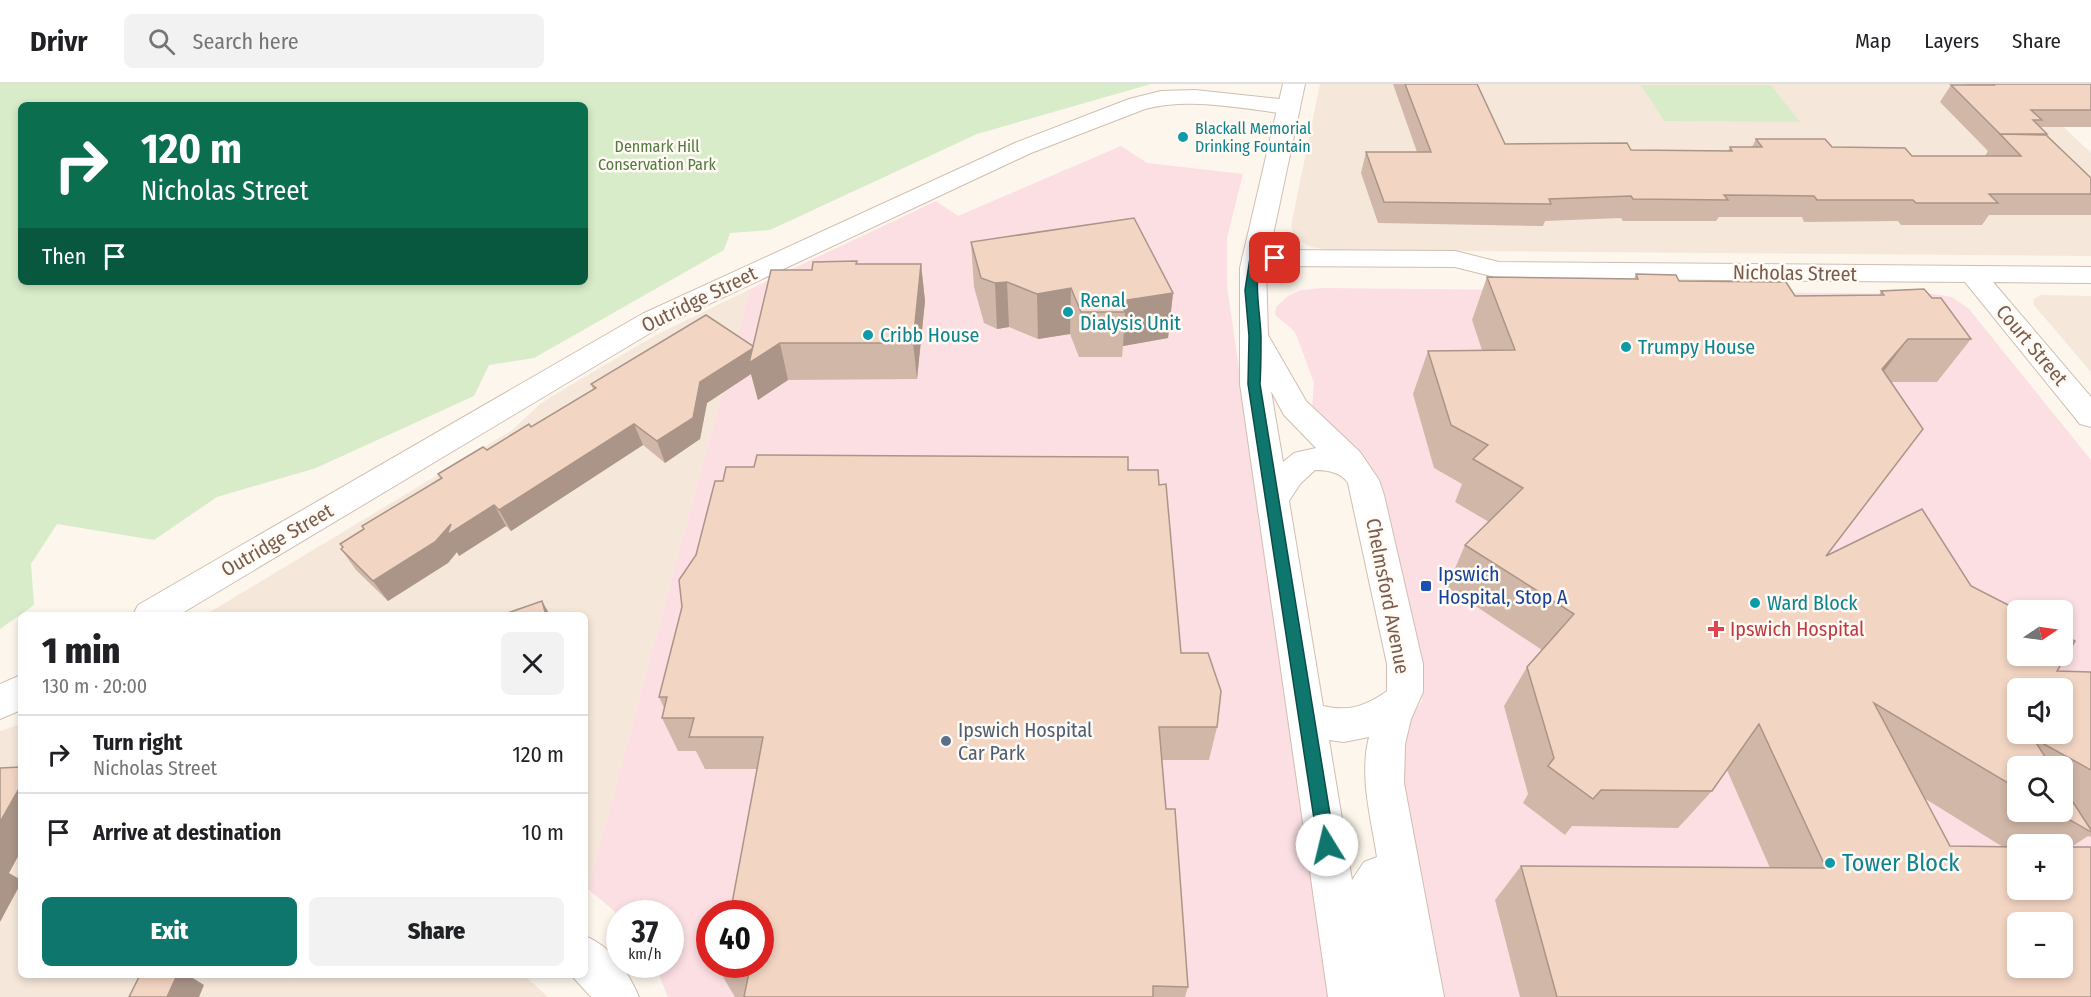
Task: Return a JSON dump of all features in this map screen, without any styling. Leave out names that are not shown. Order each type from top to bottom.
[{"type":"street","name":"Chelmsford Avenue","points":[[1292,96],[1254,270],[1254,384],[1350,997]]},
{"type":"street","name":"Outridge Street","points":[[155,612],[652,320],[1023,147],[1137,104],[1161,98],[1292,96]]},
{"type":"street","name":"Nicholas Street","points":[[1254,270],[1311,279],[1464,280],[1499,270],[2091,275]]},
{"type":"street","name":"Court Street","points":[[1972,274],[2091,417]]},
{"type":"street","name":"Chelmsford Avenue","points":[[1255,336],[1300,414],[1338,448],[1357,470],[1370,502],[1404,655],[1405,692],[1388,732],[1384,757],[1384,783],[1422,997]]},
{"type":"street","points":[[1272,503],[1287,478],[1303,461],[1317,458],[1328,459],[1357,470]]},
{"type":"street","points":[[0,704],[18,693]]},
{"type":"street","points":[[1306,717],[1328,725],[1352,726],[1375,720],[1400,702]]},
{"type":"street","points":[[1387,997],[1371,885],[1379,876],[1401,872]]},
{"type":"street","points":[[588,961],[617,997]]},
{"type":"shaded area","points":[[1320,84],[2091,84],[2024,89],[2091,153],[2091,256],[1329,250],[1310,247],[1294,237],[1291,226]]},
{"type":"shaded area","points":[[1121,146],[1147,163],[1243,174],[1227,238],[1227,286],[1330,997],[668,997],[660,978],[684,978],[684,900],[606,900],[606,904],[588,889],[750,289],[936,201],[958,216]]},
{"type":"shaded area","name":"Ipswich Hospital","points":[[1323,288],[1934,294],[1952,297],[1969,309],[2091,460],[2091,997],[1444,997],[1398,769],[1410,718],[1422,701],[1424,677],[1394,536],[1386,507],[1359,452],[1312,408],[1314,383],[1296,334],[1275,315],[1276,307],[1288,296],[1301,290]]},
{"type":"shaded area","points":[[750,289],[588,889],[588,612],[210,612],[511,431],[540,404],[656,335]]},
{"type":"shaded area","points":[[2041,295],[2091,296],[2091,372],[2033,304],[2034,299]]},
{"type":"shaded area","points":[[18,725],[18,978],[527,978],[548,997],[0,997],[0,731]]},
{"type":"green space","name":"Denmark Hill Conservation Park","points":[[0,84],[1151,84],[977,134],[770,230],[730,233],[724,250],[534,358],[489,365],[474,396],[316,468],[217,497],[154,540],[57,524],[31,564],[34,605],[24,612],[18,612],[18,616],[0,629]]},
{"type":"green space","points":[[1641,85],[1771,85],[1800,122],[1664,121]]},
{"type":"building","points":[[1405,84],[1477,84],[1505,144],[1627,143],[1631,150],[1732,151],[1730,147],[1762,147],[1756,139],[1825,139],[1832,147],[1905,148],[1912,156],[2021,156],[2000,134],[2046,135],[2091,178],[2091,194],[1989,194],[1998,203],[1916,203],[1913,200],[1817,200],[1814,196],[1724,195],[1728,200],[1633,199],[1631,196],[1549,199],[1551,204],[1384,202],[1366,152],[1431,152]]},
{"type":"building","points":[[2091,84],[2091,110],[2031,110],[2042,120],[2033,120],[2047,134],[2000,134],[1951,85]]},
{"type":"building","points":[[1134,218],[1173,293],[1120,301],[1125,312],[1081,312],[1071,288],[1037,294],[1007,282],[995,283],[981,278],[971,242]]},
{"type":"building","points":[[857,261],[856,264],[921,264],[913,343],[780,343],[749,363],[771,270],[812,270],[813,262]]},
{"type":"building","name":"Ipswich Hospital","points":[[1636,274],[1676,275],[1679,281],[1786,282],[1795,296],[1884,295],[1881,291],[1924,289],[1932,298],[1941,298],[1971,339],[1908,339],[1882,369],[1923,429],[1826,556],[1922,509],[1971,586],[2007,604],[2007,666],[2060,666],[2057,671],[2091,672],[2091,770],[2073,760],[2073,756],[2066,756],[2044,744],[2073,744],[2073,678],[2007,678],[2007,744],[2037,744],[2045,756],[2007,756],[2007,782],[1874,703],[1950,846],[2007,847],[2007,900],[2073,900],[2073,847],[2091,847],[2091,997],[1557,997],[1521,866],[1826,868],[1759,724],[1712,791],[1601,790],[1593,799],[1548,766],[1554,758],[1527,667],[1574,614],[1465,545],[1523,488],[1473,459],[1488,445],[1451,425],[1428,351],[1515,350],[1487,277],[1638,279]]},
{"type":"building","points":[[706,315],[753,346],[752,349],[700,382],[693,418],[657,441],[634,424],[499,510],[494,505],[447,535],[451,524],[435,542],[373,581],[341,549],[343,547],[340,544],[364,529],[362,526],[442,478],[438,474],[483,447],[487,450],[529,424],[531,427],[596,388],[591,384]]},
{"type":"building","name":"Ipswich Hospital Car Park","points":[[757,455],[1128,457],[1128,470],[1158,470],[1159,485],[1166,484],[1181,653],[1208,653],[1221,691],[1217,727],[1159,727],[1166,809],[1175,809],[1188,987],[1153,986],[1153,997],[744,997],[748,978],[774,978],[774,900],[733,900],[763,737],[689,737],[694,718],[662,718],[667,697],[659,697],[682,607],[679,580],[696,555],[715,481],[723,481],[726,467],[754,467]]},
{"type":"building","points":[[542,601],[545,612],[511,612]]},
{"type":"building","points":[[18,767],[18,790],[0,822],[0,768]]},
{"type":"building","points":[[2073,802],[2091,830],[2091,832],[2073,822]]},
{"type":"building","points":[[138,978],[176,978],[167,997],[129,997]]},
{"type":"place","name":"Blackall Memorial Drinking Fountain","points":[[1183,137]]},
{"type":"place","name":"Renal Dialysis Unit","points":[[1068,312]]},
{"type":"place","name":"Cribb House","points":[[868,335]]},
{"type":"place","name":"Trumpy House","points":[[1626,347]]},
{"type":"place","name":"Ipswich Hospital, Stop A","points":[[1426,586]]},
{"type":"place","name":"Ward Block","points":[[1755,603]]},
{"type":"place","name":"Ipswich Hospital","points":[[1716,629]]},
{"type":"place","name":"Ipswich Hospital Car Park","points":[[946,741]]},
{"type":"place","name":"Tower Block","points":[[1830,863]]},
{"type":"route","points":[[1275,258],[1255,258],[1253,268],[1251,290],[1255,336],[1254,384],[1327,845]]}]
